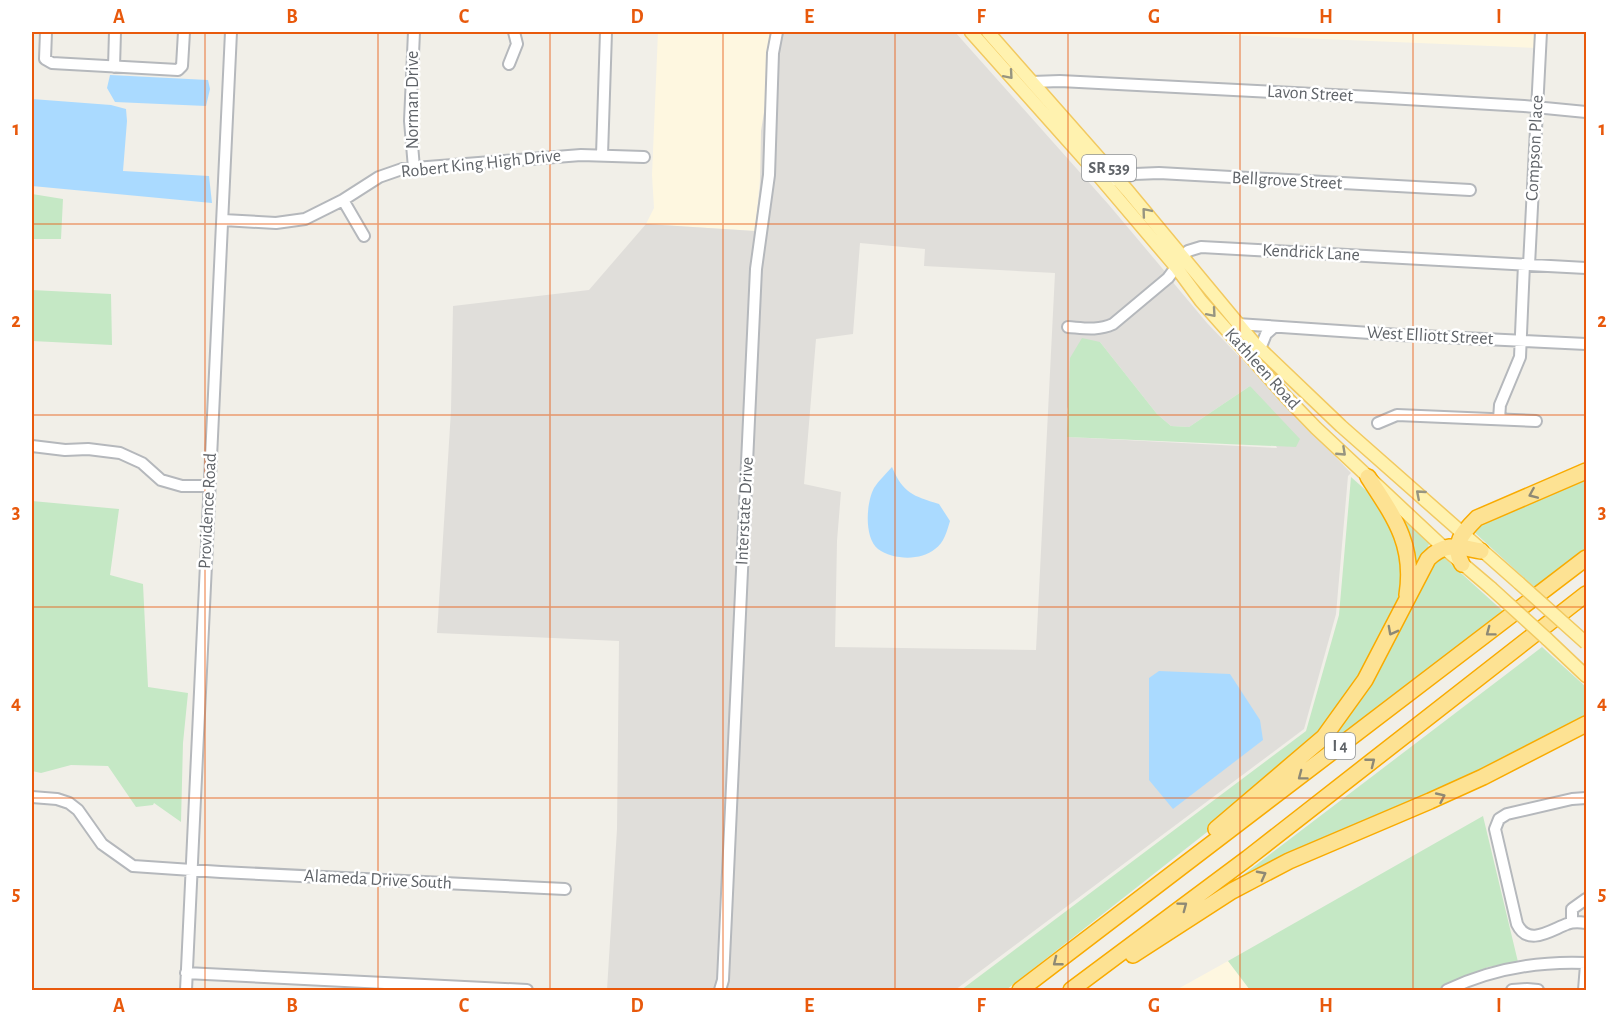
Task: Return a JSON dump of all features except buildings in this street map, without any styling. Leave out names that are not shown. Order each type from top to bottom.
[{"type":"highway","points":[[1093,934],[1324,737],[1365,680],[1428,559],[1437,551],[1455,543],[1477,518],[1587,471]]},
{"type":"highway","points":[[1368,477],[1392,514],[1407,549],[1409,582],[1403,610]]},
{"type":"highway","points":[[1455,543],[1481,551]]},
{"type":"highway","points":[[1455,543],[1457,555],[1462,564]]},
{"type":"highway","name":"I 4","points":[[1020,990],[1587,558]]},
{"type":"highway","name":"I 4","points":[[1071,990],[1248,858],[1587,594]]},
{"type":"highway","points":[[1103,966],[1133,955],[1232,891],[1289,861],[1452,792],[1587,724]]},
{"type":"main road","name":"Kathleen Road","points":[[970,32],[1112,181]]},
{"type":"main road","name":"Kathleen Road","points":[[988,32],[1032,82],[1179,262],[1260,349],[1341,426],[1455,543]]},
{"type":"main road","name":"Kathleen Road","points":[[1179,262],[1201,301],[1316,428],[1368,477],[1455,543]]},
{"type":"main road","points":[[1481,551],[1587,643]]},
{"type":"main road","points":[[1462,564],[1587,676]]},
{"type":"street","points":[[46,32],[45,59],[48,62],[180,69],[183,59],[184,32]]},
{"type":"street","points":[[114,67],[115,32]]},
{"type":"street","name":"Providence Road","points":[[186,990],[231,32]]},
{"type":"street","name":"Norman Drive","points":[[414,32],[410,121],[414,168]]},
{"type":"street","points":[[509,64],[517,44],[514,32]]},
{"type":"street","points":[[602,155],[606,32]]},
{"type":"street","name":"Interstate Drive","points":[[720,990],[723,969],[756,269],[766,206],[773,52],[777,32]]},
{"type":"street","name":"Compson Place","points":[[1499,419],[1500,405],[1518,364],[1527,264],[1541,32]]},
{"type":"street","name":"Lavon Street","points":[[1032,82],[1060,81],[1372,97],[1587,112]]},
{"type":"street","name":"Robert King High Drive","points":[[222,220],[264,223],[305,219],[343,200],[379,177],[402,169],[558,156],[644,157]]},
{"type":"street","name":"Bellgrove Street","points":[[1112,181],[1135,174],[1159,174],[1470,190]]},
{"type":"street","points":[[343,200],[364,236]]},
{"type":"street","name":"Kendrick Lane","points":[[1068,327],[1094,329],[1113,324],[1168,278],[1188,251],[1201,247],[1587,268]]},
{"type":"street","name":"West Elliott Street","points":[[1237,324],[1587,344]]},
{"type":"street","points":[[1260,349],[1266,334],[1274,327]]},
{"type":"street","points":[[1378,423],[1397,415],[1536,421]]},
{"type":"street","points":[[32,446],[120,453],[142,463],[161,480],[182,486],[209,486]]},
{"type":"street","name":"Alameda Drive South","points":[[32,796],[69,803],[78,810],[102,844],[133,866],[565,889]]},
{"type":"street","points":[[1587,798],[1572,799],[1507,814],[1499,819],[1496,826],[1517,924],[1521,932],[1529,936],[1536,936],[1554,931],[1572,922],[1587,923]]},
{"type":"street","points":[[1572,922],[1572,909],[1587,899]]},
{"type":"street","points":[[1447,990],[1511,967],[1546,963],[1587,964],[1584,990]]},
{"type":"street","points":[[186,973],[526,990]]},
{"type":"street","points":[[1512,990],[1527,988],[1538,990]]},
{"type":"shaded area","points":[[658,32],[774,32],[755,231],[646,224],[654,208],[652,175]]},
{"type":"shaded area","points":[[781,32],[955,32],[1109,205],[1167,274],[1111,321],[1103,324],[1064,324],[1064,331],[1094,333],[1114,328],[1153,298],[1171,280],[1207,323],[1351,473],[1348,476],[1336,614],[1304,729],[955,990],[724,990],[760,269],[777,53]],"holes":[[[860,243],[925,249],[924,266],[1055,273],[1036,650],[835,647],[837,541],[841,492],[804,484],[816,339],[853,334]],[[1100,342],[1157,414],[1171,426],[1189,427],[1250,386],[1277,448],[1068,437],[1067,409]]]},
{"type":"shaded area","points":[[1157,32],[1488,32],[1488,34],[1537,35],[1537,48]]},
{"type":"shaded area","points":[[768,87],[765,175],[719,979],[717,990],[607,990],[617,829],[619,641],[437,633],[451,411],[453,306],[589,290],[646,224],[755,231],[760,186],[761,131]]},
{"type":"shaded area","points":[[1228,961],[1250,990],[1176,990]]},
{"type":"green space","points":[[32,194],[63,199],[61,239],[32,239]]},
{"type":"green space","points":[[32,290],[111,294],[112,345],[32,341]]},
{"type":"green space","points":[[1082,338],[1100,342],[1157,414],[1171,426],[1189,427],[1250,386],[1300,439],[1296,447],[1067,437],[1070,358]]},
{"type":"green space","points":[[1351,477],[1378,501],[1400,535],[1404,590],[1386,636],[1326,726],[1216,825],[1006,990],[961,990],[1306,731],[1339,615]]},
{"type":"green space","points":[[1586,478],[1586,549],[1535,588],[1472,530],[1488,521]]},
{"type":"green space","points":[[32,501],[119,509],[110,575],[143,584],[148,687],[188,693],[183,743],[181,822],[154,803],[136,807],[108,766],[71,765],[41,773],[32,771]]},
{"type":"green space","points":[[1401,518],[1430,542],[1416,573]]},
{"type":"green space","points":[[1441,555],[1504,612],[1295,771],[1320,744],[1429,570]]},
{"type":"green space","points":[[1542,647],[1586,687],[1586,720],[1517,755],[1231,884]]},
{"type":"green space","points":[[1483,816],[1518,962],[1488,967],[1436,990],[1250,990],[1228,961]]},
{"type":"water","points":[[110,75],[208,80],[210,89],[206,106],[115,102],[107,88]]},
{"type":"water","points":[[32,99],[111,105],[126,109],[123,171],[209,176],[212,203],[32,186]]},
{"type":"water","points":[[892,467],[905,488],[922,499],[939,504],[950,521],[941,544],[922,556],[907,558],[884,553],[873,544],[870,537],[868,511],[871,494]]},
{"type":"water","points":[[1159,671],[1230,674],[1260,720],[1263,740],[1173,809],[1149,780],[1149,678]]}]
